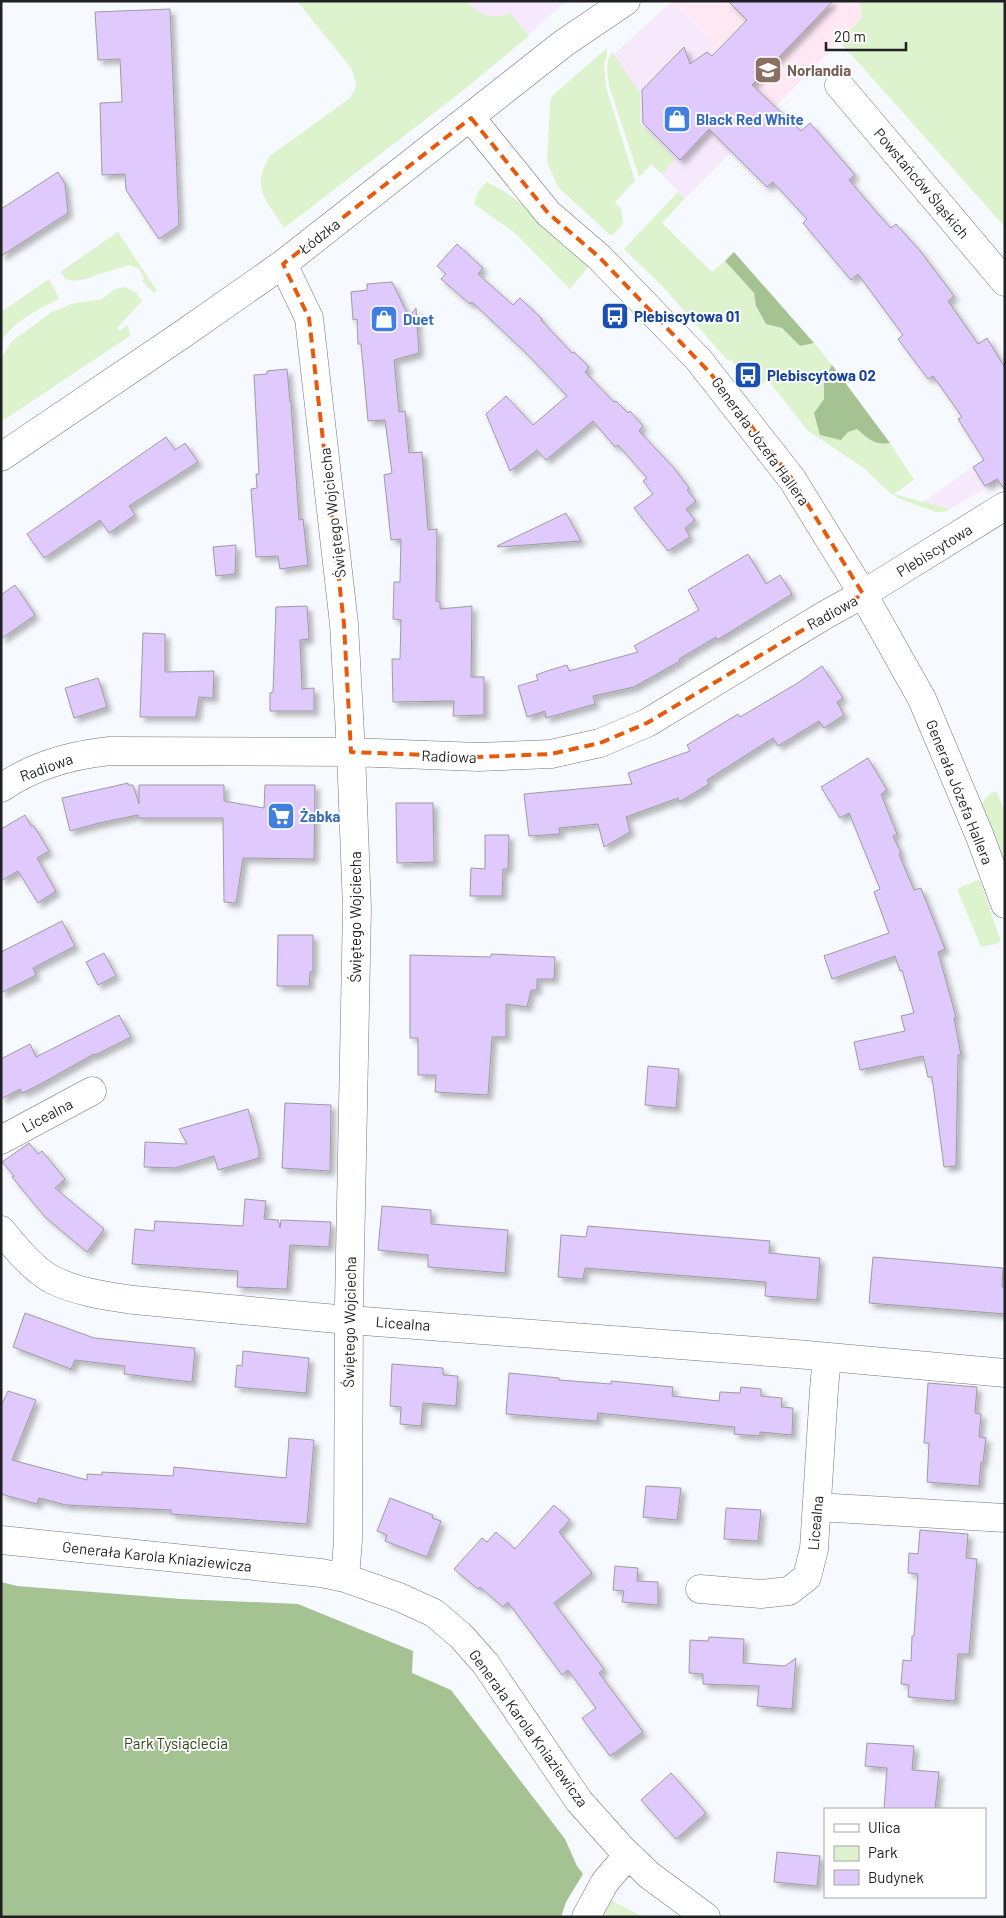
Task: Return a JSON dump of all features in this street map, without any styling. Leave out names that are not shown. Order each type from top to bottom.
[{"type":"street","name":"Łódzka","points":[[1,457],[284,264],[564,44],[626,1]]},
{"type":"street","name":"Powstańców Śląskich","points":[[839,86],[1005,282]]},
{"type":"street","name":"Generała Józefa Hallera","points":[[471,118],[548,213],[599,256],[662,320],[711,374],[792,479],[863,594],[922,699],[979,834],[1005,904]]},
{"type":"street","name":"Świętego Wojciecha","points":[[284,264],[309,318],[344,624],[351,752],[357,908],[346,1578]]},
{"type":"street","name":"Plebiscytowa","points":[[863,594],[1005,506]]},
{"type":"street","name":"Radiowa","points":[[1,788],[15,778],[44,765],[76,756],[110,751],[351,752],[478,758],[551,754],[600,743],[647,723],[863,594]]},
{"type":"street","name":"Licealna","points":[[1,1140],[92,1091]]},
{"type":"street","name":"Licealna","points":[[1,1230],[31,1263],[51,1279],[101,1295],[144,1301],[349,1320],[827,1357],[1005,1373]]},
{"type":"street","name":"Licealna","points":[[700,1589],[761,1594],[789,1591],[807,1576],[814,1549],[827,1357]]},
{"type":"street","points":[[817,1507],[1005,1518]]},
{"type":"street","name":"Generała Karola Kniaziewicza","points":[[1,1540],[300,1570],[346,1578],[399,1597],[434,1613],[461,1636],[485,1663],[576,1796],[628,1855],[649,1875],[706,1917]]},
{"type":"street","points":[[586,1917],[605,1882],[628,1855]]},
{"type":"highlighted area","points":[[471,118],[548,213],[599,257],[711,374],[792,479],[863,594],[647,723],[600,743],[551,754],[478,757],[351,752],[344,624],[309,318],[283,264]]},
{"type":"shaded area","points":[[461,1],[566,1],[502,58]]},
{"type":"shaded area","points":[[672,1],[710,38],[732,151],[685,198],[651,164],[608,60]]},
{"type":"shaded area","name":"Norlandia","points":[[673,1],[860,1],[862,18],[771,111],[712,56],[710,38]]},
{"type":"shaded area","points":[[973,467],[1005,477],[950,509],[923,502]]},
{"type":"green space","points":[[297,1],[466,1],[476,10],[486,15],[498,16],[510,13],[529,36],[460,93],[284,228],[266,201],[263,193],[261,177],[264,167],[270,156],[350,98],[355,89],[356,82],[351,68]]},
{"type":"green space","points":[[860,1],[1005,1],[1005,227],[839,41],[862,18]]},
{"type":"green space","points":[[607,48],[607,56],[604,62],[606,87],[635,181],[615,202],[621,209],[623,224],[614,234],[610,235],[558,187],[547,162],[552,96]]},
{"type":"green space","points":[[612,52],[640,93],[640,124],[675,159],[662,174],[651,164],[639,177],[609,86],[607,69],[608,60]]},
{"type":"green space","points":[[486,182],[500,189],[527,208],[589,266],[570,289],[515,233],[474,204],[478,192]]},
{"type":"green space","points":[[678,192],[685,198],[662,223],[712,272],[725,261],[754,293],[756,306],[766,324],[782,328],[800,346],[814,343],[832,365],[824,380],[824,399],[814,413],[848,432],[857,428],[868,438],[876,442],[890,443],[914,480],[894,494],[950,509],[944,512],[936,512],[900,499],[890,493],[865,469],[808,431],[768,380],[761,385],[744,363],[738,368],[731,359],[728,361],[665,289],[624,249]]},
{"type":"green space","points":[[118,232],[157,291],[154,293],[142,281],[144,279],[139,269],[130,265],[74,281],[66,279],[60,272]]},
{"type":"green space","points":[[734,252],[814,343],[800,346],[782,328],[766,324],[756,306],[754,293],[725,261]]},
{"type":"green space","points":[[49,279],[59,299],[20,322],[1,342],[1,312]]},
{"type":"green space","points":[[125,287],[136,292],[142,301],[117,328],[119,331],[127,325],[131,335],[1,422],[1,358],[12,341],[52,312],[75,303],[100,300],[115,289]]},
{"type":"green space","points":[[832,365],[890,443],[876,442],[857,429],[848,432],[841,440],[820,435],[814,413],[824,399],[824,380]]},
{"type":"green space","points":[[996,791],[1005,811],[1005,871],[981,809],[986,797]]},
{"type":"green space","points":[[978,880],[981,882],[1000,939],[999,943],[981,947],[957,889]]},
{"type":"green space","name":"Park Tysiąclecia","points":[[1,1582],[17,1586],[181,1599],[298,1604],[413,1651],[412,1673],[451,1690],[565,1839],[577,1866],[583,1874],[566,1902],[561,1917],[1,1917]]},
{"type":"green space","points":[[609,1899],[643,1917],[599,1917]]},
{"type":"building","points":[[728,1],[833,1],[752,85],[801,131],[810,123],[855,175],[849,180],[878,214],[891,228],[896,224],[921,252],[954,296],[948,301],[978,344],[987,338],[1005,368],[1005,490],[997,479],[985,486],[973,467],[984,460],[958,419],[962,417],[933,376],[928,379],[898,339],[903,335],[858,274],[851,280],[803,223],[807,219],[773,182],[767,187],[709,129],[680,160],[643,123],[642,90],[684,47],[690,64],[707,52],[712,56],[747,20]]},
{"type":"building","points":[[170,9],[179,225],[159,239],[126,190],[125,174],[102,175],[100,103],[122,102],[120,59],[98,60],[95,12]]},
{"type":"building","points":[[58,172],[65,184],[68,213],[1,256],[1,209]]},
{"type":"building","points":[[457,244],[483,268],[478,274],[513,305],[520,298],[542,319],[572,353],[574,352],[589,367],[585,372],[614,402],[616,401],[628,413],[630,411],[643,426],[639,431],[673,467],[696,501],[686,509],[695,520],[685,528],[690,537],[668,551],[634,508],[653,494],[643,481],[647,478],[618,445],[615,447],[593,421],[546,460],[537,450],[510,471],[486,414],[506,396],[533,425],[567,396],[526,353],[472,302],[470,304],[441,279],[446,274],[437,266]]},
{"type":"building","points":[[392,282],[409,317],[416,308],[419,353],[394,360],[399,412],[405,411],[409,453],[422,452],[428,530],[437,529],[436,601],[440,602],[440,609],[472,606],[471,677],[484,677],[484,715],[453,716],[454,701],[393,702],[392,659],[400,659],[401,620],[393,619],[394,582],[400,582],[401,539],[391,540],[384,475],[392,473],[385,420],[368,421],[361,344],[358,344],[357,319],[353,320],[351,292],[367,290],[367,284]]},
{"type":"building","points":[[287,369],[299,520],[303,519],[308,565],[280,569],[278,556],[256,557],[251,489],[257,488],[256,474],[259,474],[254,375],[267,374],[267,371]]},
{"type":"building","points":[[166,437],[175,450],[185,443],[198,462],[129,506],[135,515],[109,533],[100,520],[44,558],[27,534]]},
{"type":"building","points":[[566,513],[581,541],[497,546]]},
{"type":"building","points":[[236,545],[235,574],[216,576],[213,547]]},
{"type":"building","points":[[748,554],[766,584],[780,575],[792,594],[717,640],[716,637],[679,659],[680,661],[634,687],[593,696],[595,704],[546,718],[545,711],[527,717],[518,686],[538,680],[536,675],[567,665],[569,671],[638,652],[634,646],[699,610],[688,590]]},
{"type":"building","points":[[15,585],[35,615],[1,639],[1,595]]},
{"type":"building","points":[[307,606],[309,639],[300,640],[302,689],[314,688],[314,711],[270,711],[270,693],[273,692],[276,607]]},
{"type":"building","points":[[143,633],[165,634],[165,672],[214,671],[213,698],[199,697],[196,717],[140,717]]},
{"type":"building","points":[[822,666],[843,698],[837,702],[844,715],[824,728],[819,721],[778,746],[773,738],[707,780],[709,784],[679,802],[678,798],[626,817],[630,832],[604,847],[598,824],[559,828],[560,834],[529,836],[524,794],[632,784],[628,773],[690,751],[687,745],[738,714],[740,717],[796,684]]},
{"type":"building","points":[[98,678],[107,707],[74,718],[65,688]]},
{"type":"building","points":[[868,758],[887,790],[881,794],[897,834],[893,836],[901,853],[899,854],[914,890],[921,888],[945,949],[938,952],[956,1017],[954,1018],[961,1055],[958,1055],[956,1166],[944,1167],[932,1077],[928,1077],[923,1056],[860,1070],[854,1042],[905,1031],[901,1016],[914,1013],[902,970],[900,971],[895,956],[832,979],[824,956],[889,933],[874,892],[880,889],[849,813],[840,818],[821,787]]},
{"type":"building","points":[[128,783],[128,785],[133,785],[139,804],[139,785],[224,785],[224,801],[264,808],[265,785],[315,785],[314,859],[243,858],[236,903],[224,902],[223,818],[138,818],[138,815],[70,831],[62,798]]},
{"type":"building","points":[[396,803],[433,803],[434,862],[397,863]]},
{"type":"building","points":[[25,815],[49,851],[37,858],[56,891],[38,903],[18,871],[1,881],[1,829]]},
{"type":"building","points":[[485,835],[509,835],[508,869],[503,869],[502,896],[470,896],[471,868],[485,869]]},
{"type":"building","points":[[62,921],[75,946],[33,968],[36,975],[1,993],[1,952]]},
{"type":"building","points":[[278,935],[313,935],[313,971],[310,972],[309,986],[277,986]]},
{"type":"building","points":[[104,953],[116,976],[98,985],[86,962]]},
{"type":"building","points":[[491,954],[555,957],[554,979],[537,979],[537,990],[531,990],[527,1007],[506,1004],[506,1037],[492,1037],[488,1095],[435,1092],[436,1075],[418,1075],[418,1038],[410,1038],[410,955],[491,957]]},
{"type":"building","points":[[119,1015],[131,1037],[94,1054],[35,1087],[22,1093],[20,1089],[1,1099],[1,1059],[30,1044],[36,1057]]},
{"type":"building","points":[[648,1066],[679,1069],[676,1108],[645,1105]]},
{"type":"building","points":[[285,1103],[331,1105],[330,1171],[282,1168]]},
{"type":"building","points":[[248,1109],[259,1150],[259,1158],[218,1170],[214,1156],[175,1168],[144,1167],[145,1142],[187,1144],[179,1129]]},
{"type":"building","points":[[29,1143],[38,1154],[42,1151],[65,1179],[55,1188],[104,1229],[87,1252],[45,1217],[2,1162]]},
{"type":"building","points":[[245,1199],[266,1201],[264,1219],[278,1220],[280,1228],[281,1220],[331,1222],[329,1247],[290,1245],[287,1289],[237,1287],[238,1271],[132,1264],[135,1229],[154,1231],[155,1221],[243,1226]]},
{"type":"building","points":[[382,1206],[431,1210],[431,1224],[508,1230],[505,1273],[428,1267],[428,1255],[378,1250]]},
{"type":"building","points":[[588,1226],[770,1241],[769,1253],[820,1258],[817,1300],[765,1296],[766,1282],[585,1268],[583,1279],[558,1277],[561,1235],[586,1237]]},
{"type":"building","points":[[873,1257],[1003,1268],[1002,1287],[1005,1288],[1005,1314],[869,1303]]},
{"type":"building","points":[[25,1313],[94,1338],[195,1348],[192,1382],[124,1374],[125,1366],[75,1360],[71,1369],[13,1347]]},
{"type":"building","points":[[243,1351],[309,1358],[306,1393],[235,1387],[237,1365],[242,1366]]},
{"type":"building","points":[[392,1364],[443,1368],[443,1375],[458,1376],[456,1406],[423,1403],[421,1426],[400,1424],[401,1407],[390,1406]]},
{"type":"building","points":[[509,1373],[559,1378],[559,1380],[611,1384],[611,1381],[673,1387],[672,1396],[719,1401],[720,1392],[740,1393],[741,1387],[761,1389],[761,1396],[782,1398],[781,1407],[793,1408],[792,1435],[760,1432],[760,1436],[734,1434],[735,1427],[598,1413],[597,1421],[506,1414]]},
{"type":"building","points":[[928,1383],[977,1387],[975,1413],[981,1414],[979,1437],[986,1438],[979,1486],[927,1482],[929,1443],[924,1443]]},
{"type":"building","points":[[8,1391],[36,1400],[12,1460],[87,1480],[87,1474],[102,1475],[102,1472],[173,1476],[174,1467],[286,1478],[289,1438],[314,1440],[307,1524],[171,1514],[171,1510],[66,1505],[39,1498],[37,1504],[1,1494],[1,1406]]},
{"type":"building","points":[[646,1486],[681,1488],[677,1520],[643,1517]]},
{"type":"building","points":[[390,1498],[433,1515],[432,1518],[441,1521],[427,1557],[385,1541],[387,1535],[377,1531]]},
{"type":"building","points":[[554,1505],[570,1520],[559,1532],[592,1573],[554,1603],[604,1669],[599,1673],[643,1732],[610,1756],[582,1718],[596,1708],[568,1670],[562,1675],[508,1602],[503,1607],[480,1587],[478,1589],[454,1569],[482,1538],[487,1542],[496,1532],[515,1549]]},
{"type":"building","points":[[726,1508],[761,1510],[758,1541],[724,1539]]},
{"type":"building","points":[[920,1530],[968,1534],[966,1558],[977,1559],[969,1654],[958,1654],[955,1701],[908,1697],[909,1685],[901,1684],[903,1660],[911,1661],[918,1574],[908,1573],[909,1553],[918,1554]]},
{"type":"building","points":[[615,1566],[638,1568],[637,1581],[658,1582],[658,1605],[622,1602],[624,1591],[613,1590]]},
{"type":"building","points":[[709,1637],[744,1639],[743,1663],[785,1666],[796,1658],[792,1709],[757,1706],[759,1686],[703,1684],[703,1674],[689,1673],[690,1640],[708,1641]]},
{"type":"building","points":[[867,1743],[914,1746],[912,1770],[939,1772],[935,1808],[884,1808],[887,1768],[865,1766]]},
{"type":"building","points":[[671,1773],[706,1813],[676,1839],[641,1800]]},
{"type":"building","points":[[777,1852],[820,1856],[817,1886],[774,1882]]},
{"type":"place","name":"Norlandia","points":[[768,70]]},
{"type":"place","name":"Black Red White","points":[[677,119]]},
{"type":"place","name":"Plebiscytowa 01","points":[[615,316]]},
{"type":"place","name":"Duet","points":[[384,319]]},
{"type":"place","name":"Plebiscytowa 02","points":[[748,375]]},
{"type":"place","name":"Żabka","points":[[281,816]]}]
